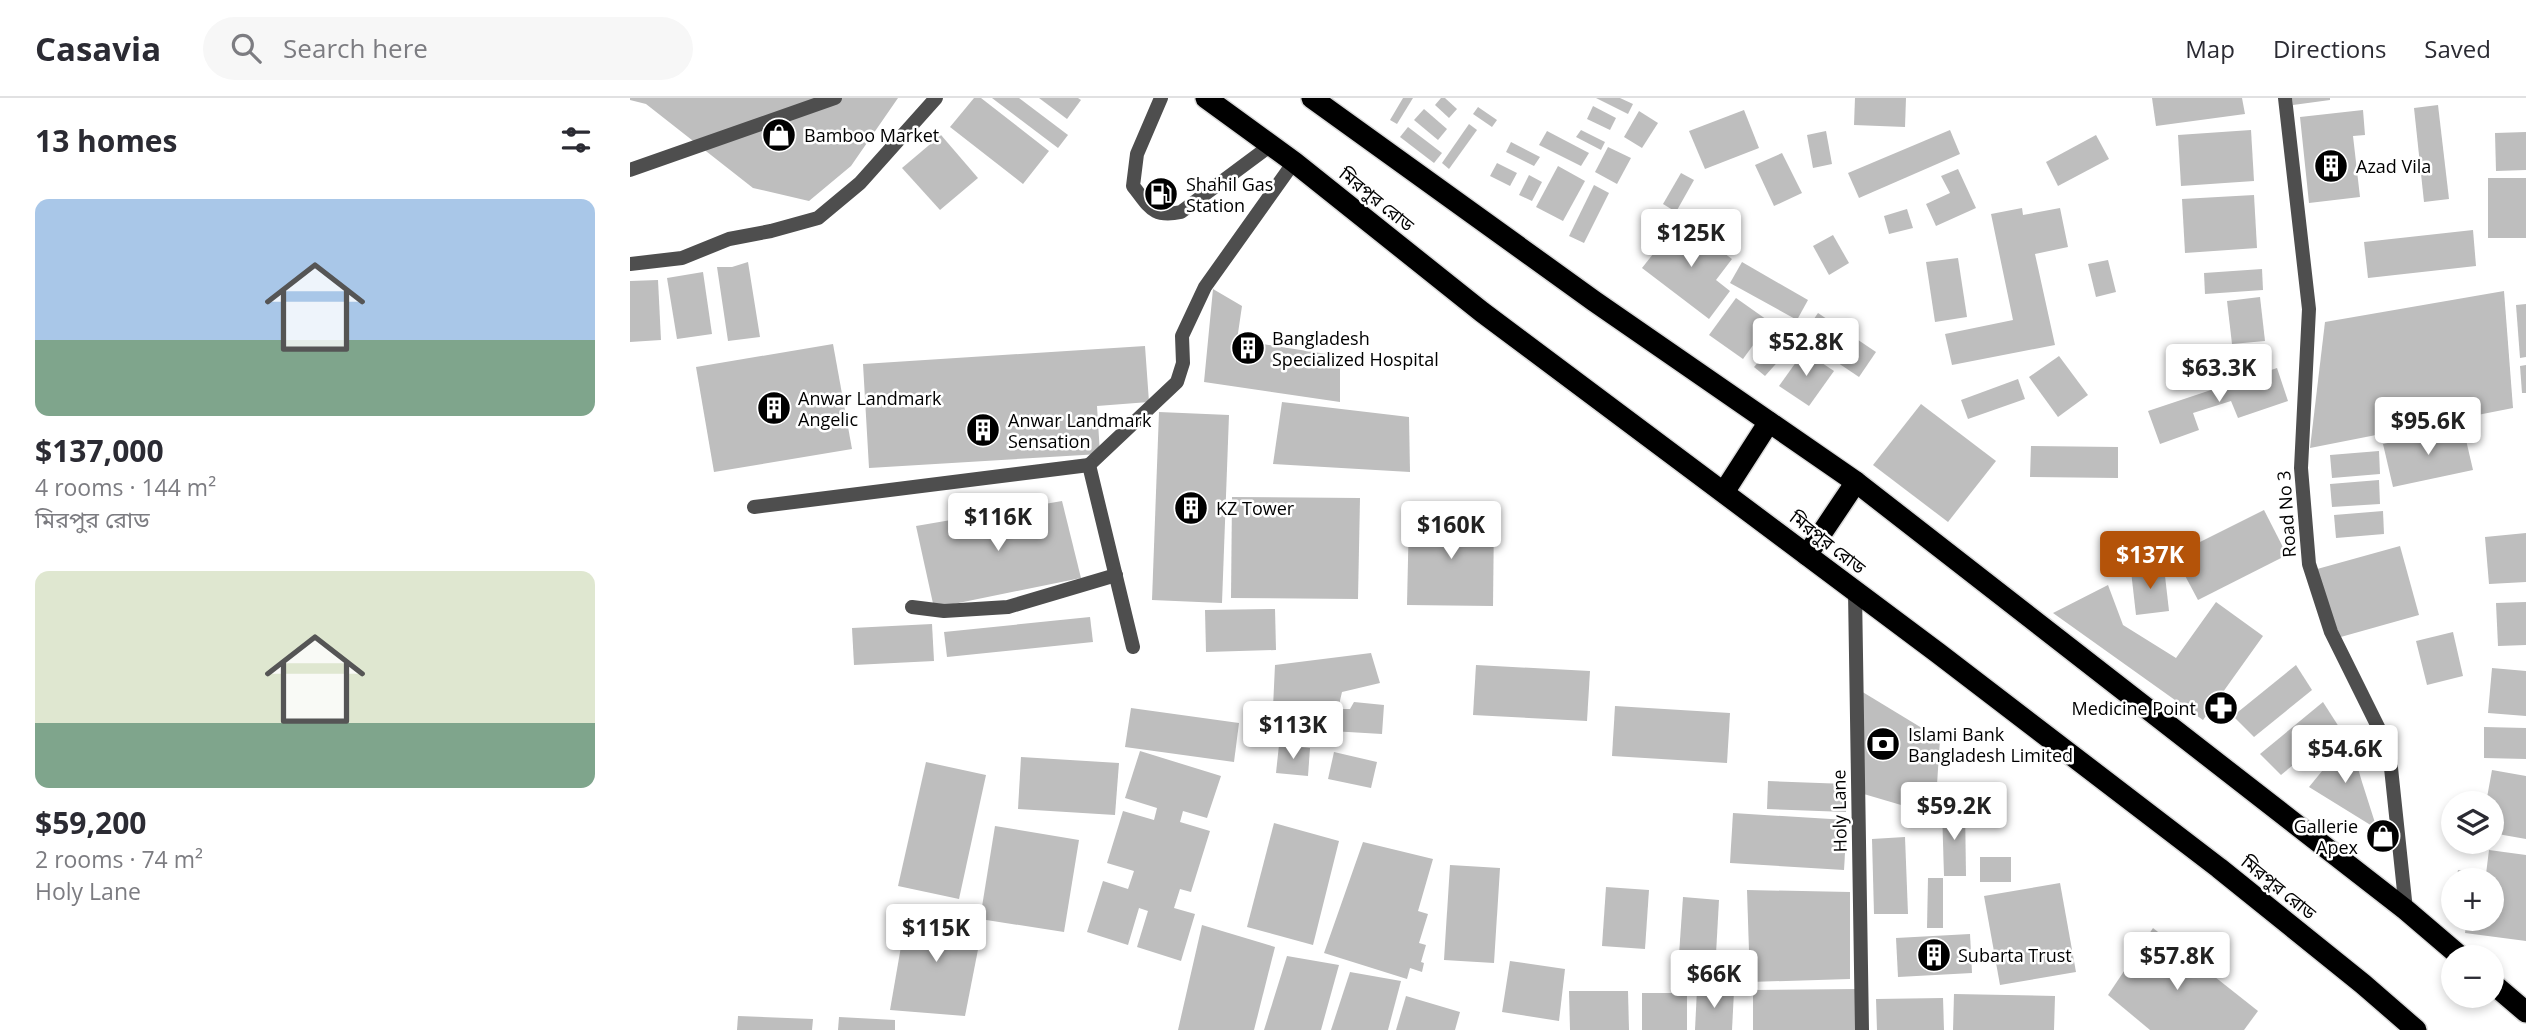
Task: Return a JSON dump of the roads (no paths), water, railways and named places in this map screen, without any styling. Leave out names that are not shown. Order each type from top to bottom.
[{"type":"highway","name":"মিরপুর রোড","points":[[1206,98],[1294,162],[1482,312],[2219,868],[2353,975],[2416,1030]]},
{"type":"highway","points":[[1312,98],[1583,293],[1856,482],[2406,910],[2447,945]]},
{"type":"highway","points":[[1724,492],[1769,422]]},
{"type":"highway","points":[[1807,555],[1856,482]]},
{"type":"highway","points":[[2504,993],[2526,1012]]},
{"type":"street","points":[[630,170],[835,98]]},
{"type":"street","points":[[630,264],[682,258],[729,239],[818,218],[860,183],[936,98]]},
{"type":"street","points":[[1161,98],[1137,154],[1133,186],[1152,211],[1164,215],[1181,212],[1271,145]]},
{"type":"street","name":"Road No 3","points":[[2285,98],[2309,309],[2301,468],[2309,564],[2331,632],[2389,749],[2406,910]]},
{"type":"street","points":[[754,507],[1089,465],[1177,382],[1183,363],[1182,336],[1205,288],[1294,162]]},
{"type":"street","points":[[1089,465],[1133,647]]},
{"type":"street","points":[[912,607],[944,611],[1008,607],[1116,575]]},
{"type":"street","name":"Holy Lane","points":[[1855,592],[1862,1030]]},
{"type":"place","name":"Bamboo Market","points":[[779,135]]},
{"type":"place","name":"Azad Vila","points":[[2331,166]]},
{"type":"place","name":"Shahil Gas Station","points":[[1161,194]]},
{"type":"place","name":"Bangladesh Specialized Hospital","points":[[1248,348]]},
{"type":"place","name":"Anwar Landmark Angelic","points":[[774,408]]},
{"type":"place","name":"Anwar Landmark Sensation","points":[[983,430]]},
{"type":"place","name":"KZ Tower","points":[[1191,508]]},
{"type":"place","name":"Medicine Point","points":[[2221,708]]},
{"type":"place","name":"Islami Bank Bangladesh Limited","points":[[1883,744]]},
{"type":"place","name":"Gallerie Apex","points":[[2383,836]]},
{"type":"place","name":"Subarta Trust","points":[[1934,955]]}]
